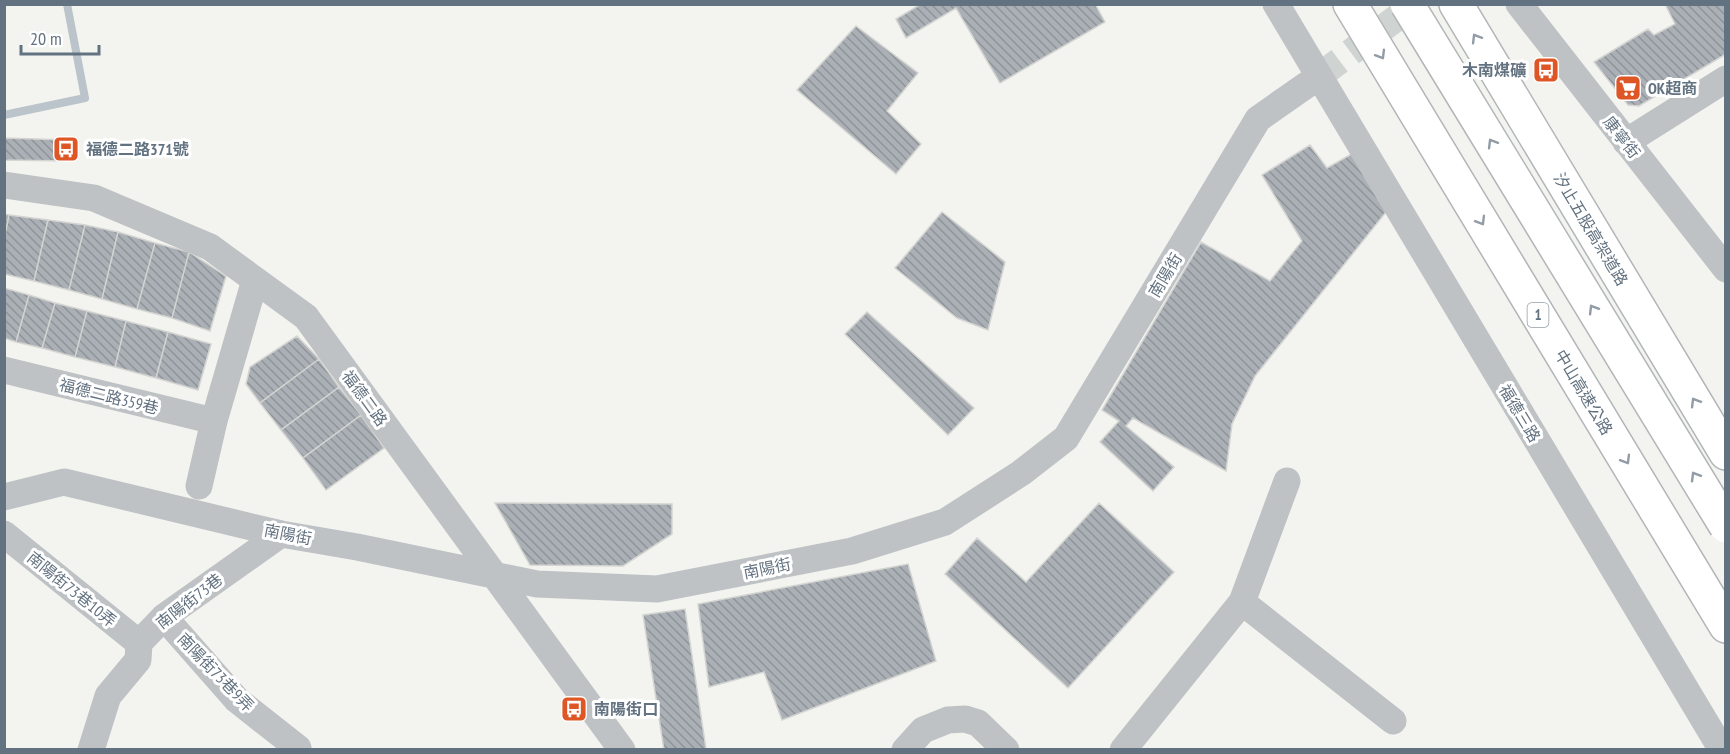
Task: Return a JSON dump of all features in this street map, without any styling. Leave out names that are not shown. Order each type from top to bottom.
[{"type":"highway","name":"中山高速公路","points":[[1350,4],[1725,626]]},
{"type":"highway","points":[[1407,4],[1725,526]]},
{"type":"highway","name":"汐止五股高架道路","points":[[1456,4],[1725,453]]},
{"type":"street","name":"福德三路","points":[[1275,4],[1722,750]]},
{"type":"street","name":"康寧街","points":[[1519,4],[1725,268]]},
{"type":"street","name":"南陽街","points":[[4,497],[64,482],[280,534],[357,547],[537,585],[657,590],[852,551],[945,522],[1021,473],[1066,438],[1258,119],[1318,77]]},
{"type":"street","points":[[1626,142],[1725,79]]},
{"type":"street","name":"福德二路","points":[[4,185],[94,198],[210,247],[306,317],[622,750]]},
{"type":"street","points":[[199,486],[214,422],[255,280]]},
{"type":"street","name":"福德二路359巷","points":[[4,370],[214,422]]},
{"type":"street","points":[[1123,750],[1242,602],[1287,481]]},
{"type":"street","name":"南陽街73巷10弄","points":[[4,534],[139,643]]},
{"type":"street","name":"南陽街73巷","points":[[91,750],[108,696],[138,660],[139,643],[164,617],[280,534]]},
{"type":"street","points":[[1242,602],[1393,721]]},
{"type":"street","name":"南陽街73巷9弄","points":[[164,617],[237,700],[298,747]]},
{"type":"street","points":[[905,750],[923,730],[948,720],[964,719],[978,723],[1006,750]]},
{"type":"building","points":[[921,4],[1095,4],[1105,22],[1000,83],[956,8],[906,38],[896,19]]},
{"type":"building","points":[[1665,4],[1726,4],[1726,54],[1639,106],[1628,105],[1594,62],[1648,29],[1654,35],[1675,24]]},
{"type":"building","points":[[856,26],[918,73],[887,111],[921,144],[896,174],[797,90]]},
{"type":"building","points":[[4,138],[68,140],[68,161],[4,160]]},
{"type":"building","points":[[1310,145],[1327,168],[1355,152],[1390,207],[1255,376],[1232,424],[1226,471],[1133,418],[1126,426],[1174,467],[1153,491],[1100,442],[1119,421],[1102,410],[1201,242],[1270,281],[1302,241],[1262,175]]},
{"type":"building","points":[[942,212],[1005,262],[988,330],[957,318],[895,268]]},
{"type":"building","points":[[4,214],[9,215],[4,240]]},
{"type":"building","points":[[9,215],[48,220],[34,281],[4,274],[4,240]]},
{"type":"building","points":[[48,220],[85,225],[69,290],[34,281]]},
{"type":"building","points":[[85,225],[118,232],[102,299],[69,290]]},
{"type":"building","points":[[118,232],[155,243],[137,309],[102,299]]},
{"type":"building","points":[[155,243],[189,252],[172,318],[137,309]]},
{"type":"building","points":[[189,252],[226,276],[210,331],[172,318]]},
{"type":"building","points":[[4,288],[29,295],[16,342],[4,338]]},
{"type":"building","points":[[29,295],[55,303],[42,348],[16,342]]},
{"type":"building","points":[[55,303],[87,311],[75,357],[42,348]]},
{"type":"building","points":[[87,311],[126,321],[115,367],[75,357]]},
{"type":"building","points":[[867,312],[974,408],[948,435],[845,334]]},
{"type":"building","points":[[126,321],[168,332],[156,378],[115,367]]},
{"type":"building","points":[[168,332],[211,344],[198,390],[156,378]]},
{"type":"building","points":[[297,336],[319,359],[260,403],[246,384],[250,367]]},
{"type":"building","points":[[319,359],[339,387],[281,430],[260,403]]},
{"type":"building","points":[[339,387],[361,415],[303,458],[281,430]]},
{"type":"building","points":[[361,415],[384,448],[326,490],[303,458]]},
{"type":"building","points":[[495,503],[672,504],[672,534],[623,566],[530,565]]},
{"type":"building","points":[[1099,503],[1174,572],[1068,688],[945,574],[977,538],[1026,582]]},
{"type":"building","points":[[908,564],[936,661],[782,720],[764,672],[709,687],[698,604]]},
{"type":"building","points":[[685,609],[706,749],[664,750],[643,615]]},
{"type":"waterway","points":[[4,115],[85,98],[67,4]]},
{"type":"tunnel","points":[[1318,77],[1415,4]]},
{"type":"place","name":"木南煤礦","points":[[1546,70]]},
{"type":"place","name":"OK超商","points":[[1628,88]]},
{"type":"place","name":"福德二路371號","points":[[66,149]]},
{"type":"place","name":"南陽街口","points":[[574,709]]}]
